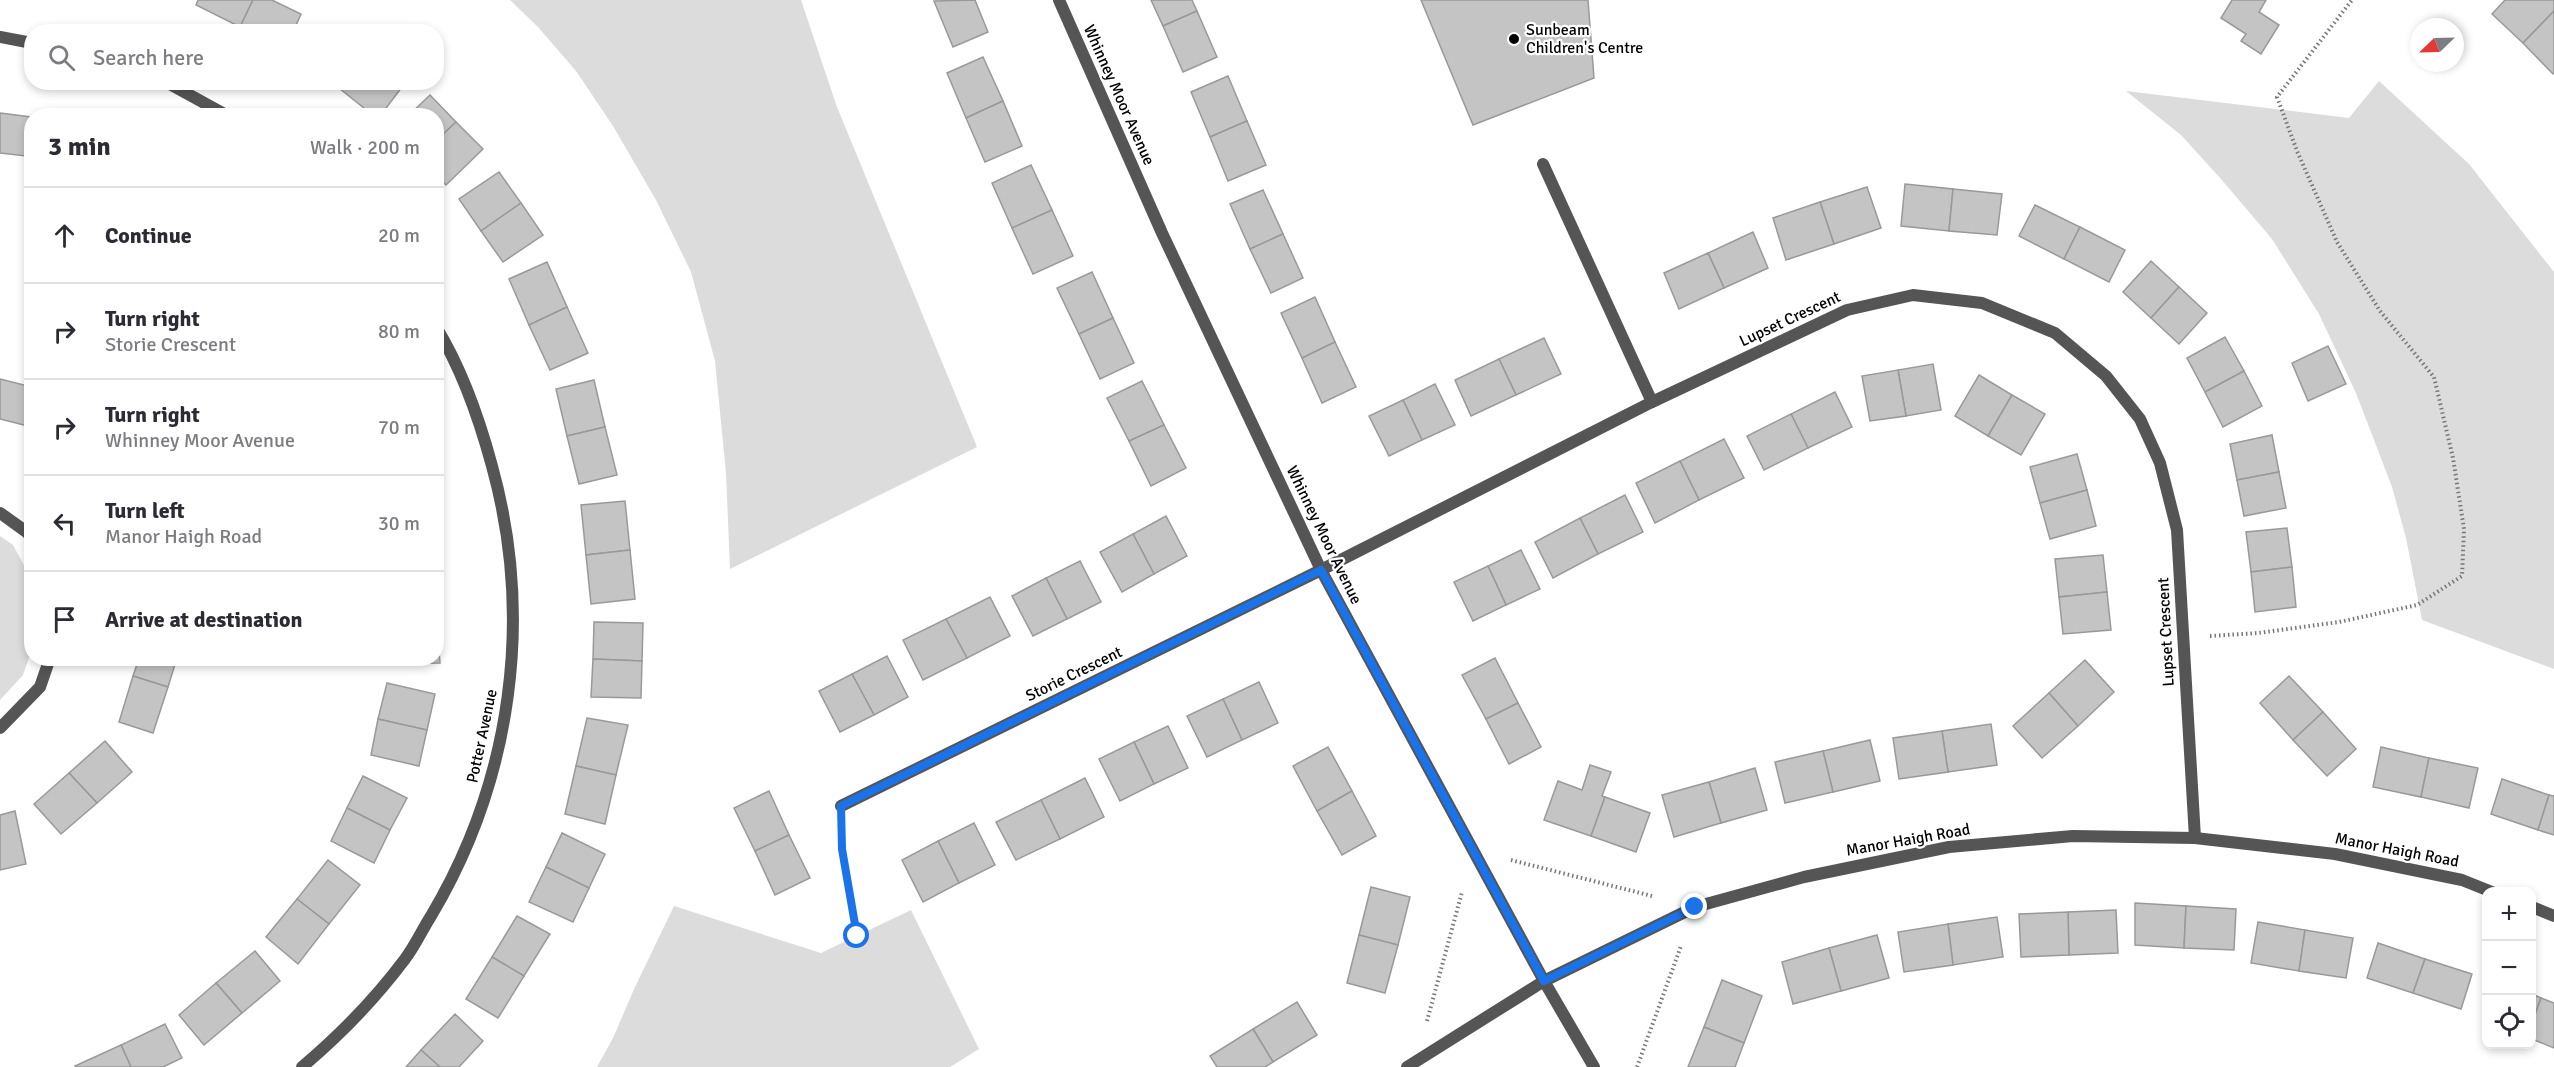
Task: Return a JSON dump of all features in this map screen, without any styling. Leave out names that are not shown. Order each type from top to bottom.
[{"type":"street","name":"Whinney Moor Avenue","points":[[1059,0],[1162,233],[1321,570],[1544,981],[1594,1067]]},
{"type":"street","points":[[0,37],[24,42]]},
{"type":"street","points":[[181,90],[213,108]]},
{"type":"street","points":[[1543,164],[1652,402]]},
{"type":"street","name":"Lupset Crescent","points":[[1321,570],[1652,402],[1847,310],[1913,295],[1982,303],[2055,333],[2106,376],[2140,419],[2160,463],[2177,530],[2195,838]]},
{"type":"street","name":"Potter Avenue","points":[[302,1067],[344,1031],[406,958],[454,877],[489,789],[510,696],[514,602],[504,507],[479,416],[444,344]]},
{"type":"street","points":[[0,513],[24,530]]},
{"type":"street","name":"Storie Crescent","points":[[841,806],[1321,570]]},
{"type":"street","points":[[0,728],[40,687],[47,666]]},
{"type":"street","name":"Manor Haigh Road","points":[[1407,1067],[1544,981],[1695,907],[1804,877],[1949,847],[2073,836],[2195,838],[2335,854],[2462,880],[2482,887]]},
{"type":"street","points":[[2536,909],[2554,916]]},
{"type":"path","points":[[2202,636],[2258,633],[2339,622],[2416,605],[2462,576],[2464,529],[2453,458],[2434,377],[2380,311],[2337,242],[2297,151],[2277,97],[2352,0]]},
{"type":"path","points":[[841,806],[842,849],[857,936]]},
{"type":"shaded area","points":[[510,0],[801,0],[837,107],[977,447],[730,569],[726,473],[715,361],[691,272],[656,200],[613,126],[576,71],[538,27]]},
{"type":"shaded area","points":[[2379,81],[2469,164],[2554,272],[2554,669],[2422,620],[2406,538],[2392,487],[2356,393],[2319,314],[2272,239],[2221,179],[2181,135],[2126,91],[2349,118]]},
{"type":"shaded area","points":[[0,536],[13,545],[24,565],[24,666],[26,666],[23,675],[0,700]]},
{"type":"shaded area","points":[[674,906],[821,953],[911,910],[979,1049],[950,1067],[597,1067],[613,1038]]},
{"type":"building","points":[[198,0],[253,0],[241,24],[234,24],[196,5]]},
{"type":"building","points":[[253,0],[272,0],[301,14],[297,24],[241,24]]},
{"type":"building","points":[[975,0],[988,32],[953,47],[934,1]]},
{"type":"building","points":[[1151,0],[1192,0],[1197,11],[1163,26]]},
{"type":"building","name":"Sunbeam Children's Centre","points":[[1421,0],[1588,0],[1594,78],[1473,125]]},
{"type":"building","points":[[2232,0],[2266,0],[2259,12],[2279,25],[2261,54],[2241,41],[2246,34],[2221,18]]},
{"type":"building","points":[[2505,0],[2554,0],[2554,11],[2523,43],[2492,14]]},
{"type":"building","points":[[1197,11],[1217,57],[1183,72],[1163,26]]},
{"type":"building","points":[[2554,11],[2554,73],[2553,74],[2523,43]]},
{"type":"building","points":[[983,57],[1003,101],[966,118],[947,73]]},
{"type":"building","points":[[1228,76],[1247,121],[1210,137],[1191,92]]},
{"type":"building","points":[[342,90],[400,90],[386,108],[364,108]]},
{"type":"building","points":[[430,95],[443,108],[416,108]]},
{"type":"building","points":[[1003,101],[1022,146],[985,162],[966,118]]},
{"type":"building","points":[[444,110],[456,122],[444,133]]},
{"type":"building","points":[[0,113],[24,116],[24,156],[0,153]]},
{"type":"building","points":[[1247,121],[1266,165],[1228,181],[1210,137]]},
{"type":"building","points":[[456,122],[483,149],[446,185],[444,183],[444,133]]},
{"type":"building","points":[[1031,165],[1052,210],[1012,228],[992,183]]},
{"type":"building","points":[[499,172],[521,203],[481,231],[459,199]]},
{"type":"building","points":[[1905,184],[1953,189],[1949,231],[1901,226]]},
{"type":"building","points":[[1867,187],[1881,228],[1834,244],[1820,202]]},
{"type":"building","points":[[1953,189],[2002,194],[1997,235],[1949,231]]},
{"type":"building","points":[[1263,190],[1283,234],[1250,249],[1230,204]]},
{"type":"building","points":[[1820,202],[1834,244],[1786,260],[1773,218]]},
{"type":"building","points":[[521,203],[543,235],[503,262],[481,231]]},
{"type":"building","points":[[2035,205],[2080,227],[2064,259],[2019,236]]},
{"type":"building","points":[[1052,210],[1073,256],[1033,274],[1012,228]]},
{"type":"building","points":[[2080,227],[2125,250],[2109,282],[2064,259]]},
{"type":"building","points":[[1753,232],[1768,268],[1724,288],[1708,253]]},
{"type":"building","points":[[1283,234],[1303,278],[1271,293],[1250,249]]},
{"type":"building","points":[[1708,253],[1724,288],[1679,309],[1664,273]]},
{"type":"building","points":[[2151,261],[2179,287],[2151,318],[2123,292]]},
{"type":"building","points":[[547,262],[567,307],[529,325],[509,279]]},
{"type":"building","points":[[1092,272],[1113,318],[1079,334],[1057,288]]},
{"type":"building","points":[[2179,287],[2207,313],[2179,344],[2151,318]]},
{"type":"building","points":[[1315,297],[1335,342],[1302,358],[1281,313]]},
{"type":"building","points":[[567,307],[588,353],[550,370],[529,325]]},
{"type":"building","points":[[1113,318],[1134,363],[1100,379],[1079,334]]},
{"type":"building","points":[[2225,337],[2244,371],[2205,392],[2187,358]]},
{"type":"building","points":[[1544,338],[1561,374],[1516,395],[1499,359]]},
{"type":"building","points":[[1335,342],[1356,387],[1322,403],[1302,358]]},
{"type":"building","points":[[2328,346],[2346,384],[2308,401],[2292,363]]},
{"type":"building","points":[[1499,359],[1516,395],[1471,416],[1455,380]]},
{"type":"building","points":[[1933,364],[1941,410],[1906,416],[1898,370]]},
{"type":"building","points":[[1898,370],[1906,416],[1870,421],[1862,376]]},
{"type":"building","points":[[2244,371],[2262,406],[2223,427],[2205,392]]},
{"type":"building","points":[[1979,375],[2012,395],[1988,436],[1955,416]]},
{"type":"building","points":[[0,379],[24,385],[24,425],[0,419]]},
{"type":"building","points":[[594,380],[605,427],[567,436],[556,389]]},
{"type":"building","points":[[1142,381],[1164,425],[1129,441],[1107,398]]},
{"type":"building","points":[[1435,384],[1455,425],[1422,440],[1403,400]]},
{"type":"building","points":[[1835,392],[1852,427],[1808,448],[1791,414]]},
{"type":"building","points":[[2012,395],[2045,414],[2021,455],[1988,436]]},
{"type":"building","points":[[1403,400],[1422,440],[1389,456],[1369,416]]},
{"type":"building","points":[[1791,414],[1808,448],[1764,470],[1747,436]]},
{"type":"building","points":[[1164,425],[1186,468],[1151,486],[1129,441]]},
{"type":"building","points":[[605,427],[617,475],[579,484],[567,436]]},
{"type":"building","points":[[2272,435],[2279,472],[2237,480],[2230,444]]},
{"type":"building","points":[[1724,439],[1744,478],[1699,500],[1680,461]]},
{"type":"building","points":[[2077,454],[2087,490],[2040,503],[2030,467]]},
{"type":"building","points":[[1680,461],[1699,500],[1655,523],[1636,483]]},
{"type":"building","points":[[2279,472],[2286,508],[2244,516],[2237,480]]},
{"type":"building","points":[[2087,490],[2096,526],[2050,539],[2040,503]]},
{"type":"building","points":[[1625,495],[1643,532],[1598,554],[1580,518]]},
{"type":"building","points":[[625,501],[630,550],[586,555],[581,505]]},
{"type":"building","points":[[1166,516],[1187,556],[1154,574],[1133,534]]},
{"type":"building","points":[[1580,518],[1598,554],[1553,578],[1535,542]]},
{"type":"building","points":[[2287,528],[2292,567],[2251,572],[2246,532]]},
{"type":"building","points":[[1133,534],[1154,574],[1122,592],[1100,552]]},
{"type":"building","points":[[630,550],[635,599],[591,604],[586,555]]},
{"type":"building","points":[[1521,550],[1540,589],[1506,605],[1488,566]]},
{"type":"building","points":[[2103,555],[2107,592],[2059,597],[2055,559]]},
{"type":"building","points":[[1080,561],[1101,602],[1067,619],[1046,578]]},
{"type":"building","points":[[1488,566],[1506,605],[1473,621],[1454,582]]},
{"type":"building","points":[[2292,567],[2296,607],[2255,612],[2251,572]]},
{"type":"building","points":[[1046,578],[1067,619],[1033,636],[1012,596]]},
{"type":"building","points":[[2107,592],[2111,630],[2063,634],[2059,597]]},
{"type":"building","points":[[990,597],[1010,636],[967,658],[946,619]]},
{"type":"building","points":[[946,619],[967,658],[923,680],[903,640]]},
{"type":"building","points":[[594,622],[643,623],[642,661],[593,659]]},
{"type":"building","points":[[887,656],[908,697],[874,715],[852,674]]},
{"type":"building","points":[[1495,658],[1518,703],[1486,719],[1462,675]]},
{"type":"building","points":[[593,659],[642,661],[641,698],[591,697]]},
{"type":"building","points":[[2085,660],[2114,692],[2078,726],[2049,693]]},
{"type":"building","points":[[136,666],[175,666],[168,687],[133,676]]},
{"type":"building","points":[[852,674],[874,715],[840,732],[819,691]]},
{"type":"building","points":[[133,676],[168,687],[153,733],[119,722]]},
{"type":"building","points":[[2289,676],[2323,712],[2293,740],[2260,703]]},
{"type":"building","points":[[1259,682],[1278,723],[1242,740],[1223,699]]},
{"type":"building","points":[[387,683],[435,694],[427,730],[378,719]]},
{"type":"building","points":[[2049,693],[2078,726],[2042,758],[2013,726]]},
{"type":"building","points":[[1223,699],[1242,740],[1207,757],[1187,716]]},
{"type":"building","points":[[1518,703],[1541,747],[1509,764],[1486,719]]},
{"type":"building","points":[[2323,712],[2356,749],[2327,776],[2293,740]]},
{"type":"building","points":[[587,718],[628,725],[616,775],[576,766]]},
{"type":"building","points":[[378,719],[427,730],[419,766],[371,755]]},
{"type":"building","points":[[1991,724],[1997,765],[1948,772],[1942,731]]},
{"type":"building","points":[[1168,726],[1188,768],[1154,784],[1134,742]]},
{"type":"building","points":[[1942,731],[1948,772],[1899,779],[1893,738]]},
{"type":"building","points":[[1870,740],[1880,781],[1833,792],[1823,751]]},
{"type":"building","points":[[105,741],[132,772],[97,803],[69,773]]},
{"type":"building","points":[[1134,742],[1154,784],[1120,801],[1099,759]]},
{"type":"building","points":[[1328,747],[1352,791],[1317,811],[1293,766]]},
{"type":"building","points":[[2381,747],[2429,758],[2421,797],[2373,787]]},
{"type":"building","points":[[1823,751],[1833,792],[1785,803],[1775,762]]},
{"type":"building","points":[[2429,758],[2478,768],[2469,808],[2421,797]]},
{"type":"building","points":[[1590,765],[1611,772],[1591,836],[1544,820],[1558,781],[1582,790]]},
{"type":"building","points":[[576,766],[616,775],[605,824],[565,814]]},
{"type":"building","points":[[1755,768],[1767,810],[1721,823],[1709,782]]},
{"type":"building","points":[[69,773],[97,803],[61,834],[34,804]]},
{"type":"building","points":[[363,776],[407,798],[390,830],[347,808]]},
{"type":"building","points":[[1085,778],[1104,817],[1060,839],[1041,800]]},
{"type":"building","points":[[2502,779],[2549,795],[2538,830],[2491,814]]},
{"type":"building","points":[[1709,782],[1721,823],[1674,837],[1662,795]]},
{"type":"building","points":[[769,791],[789,835],[755,851],[734,808]]},
{"type":"building","points":[[1352,791],[1376,836],[1342,855],[1317,811]]},
{"type":"building","points":[[2549,795],[2554,796],[2554,835],[2538,830]]},
{"type":"building","points":[[1605,797],[1650,813],[1636,852],[1591,836]]},
{"type":"building","points":[[1041,800],[1060,839],[1016,860],[996,822]]},
{"type":"building","points":[[347,808],[390,830],[374,863],[331,841]]},
{"type":"building","points":[[15,811],[26,864],[0,870],[0,815]]},
{"type":"building","points":[[974,823],[995,865],[959,883],[938,841]]},
{"type":"building","points":[[562,833],[605,854],[589,888],[546,867]]},
{"type":"building","points":[[789,835],[810,878],[775,895],[755,851]]},
{"type":"building","points":[[938,841],[959,883],[923,902],[902,860]]},
{"type":"building","points":[[328,860],[360,885],[329,924],[297,899]]},
{"type":"building","points":[[546,867],[589,888],[573,922],[529,902]]},
{"type":"building","points":[[1371,887],[1410,897],[1398,945],[1359,935]]},
{"type":"building","points":[[297,899],[329,924],[298,964],[266,937]]},
{"type":"building","points":[[2135,903],[2186,906],[2184,948],[2135,945]]},
{"type":"building","points":[[2186,906],[2236,909],[2234,950],[2184,948]]},
{"type":"building","points":[[2116,910],[2118,953],[2069,955],[2068,912]]},
{"type":"building","points":[[2068,912],[2069,955],[2021,957],[2019,914]]},
{"type":"building","points":[[517,916],[550,934],[524,976],[492,957]]},
{"type":"building","points":[[1997,917],[2003,957],[1953,965],[1948,924]]},
{"type":"building","points":[[2258,922],[2305,930],[2299,971],[2251,963]]},
{"type":"building","points":[[1948,924],[1953,965],[1904,972],[1898,932]]},
{"type":"building","points":[[2305,930],[2353,938],[2346,978],[2299,971]]},
{"type":"building","points":[[1359,935],[1398,945],[1385,993],[1347,983]]},
{"type":"building","points":[[1877,935],[1889,978],[1841,991],[1829,948]]},
{"type":"building","points":[[2378,943],[2425,959],[2413,993],[2367,978]]},
{"type":"building","points":[[1829,948],[1841,991],[1793,1004],[1782,962]]},
{"type":"building","points":[[255,951],[280,981],[242,1013],[216,983]]},
{"type":"building","points":[[492,957],[524,976],[498,1018],[466,999]]},
{"type":"building","points":[[2425,959],[2472,974],[2461,1009],[2413,993]]},
{"type":"building","points":[[1722,980],[1762,996],[1744,1043],[1704,1027]]},
{"type":"building","points":[[216,983],[242,1013],[204,1045],[179,1015]]},
{"type":"building","points":[[2536,996],[2541,998],[2536,1012]]},
{"type":"building","points":[[2541,998],[2554,1003],[2554,1048],[2536,1041],[2536,1012]]},
{"type":"building","points":[[1297,1002],[1317,1035],[1273,1062],[1253,1029]]},
{"type":"building","points":[[455,1014],[483,1041],[459,1067],[440,1067],[421,1050]]},
{"type":"building","points":[[165,1024],[182,1058],[163,1067],[131,1067],[121,1045]]},
{"type":"building","points":[[1704,1027],[1744,1043],[1735,1067],[1688,1067]]},
{"type":"building","points":[[1253,1029],[1273,1062],[1265,1067],[1217,1067],[1210,1056]]},
{"type":"building","points":[[121,1045],[131,1067],[75,1066]]},
{"type":"building","points":[[421,1050],[440,1067],[406,1067]]},
{"type":"place","name":"Sunbeam Children's Centre","points":[[1514,39]]},
{"type":"route","points":[[857,936],[842,849],[841,806],[1321,570],[1544,981],[1695,907]]}]
